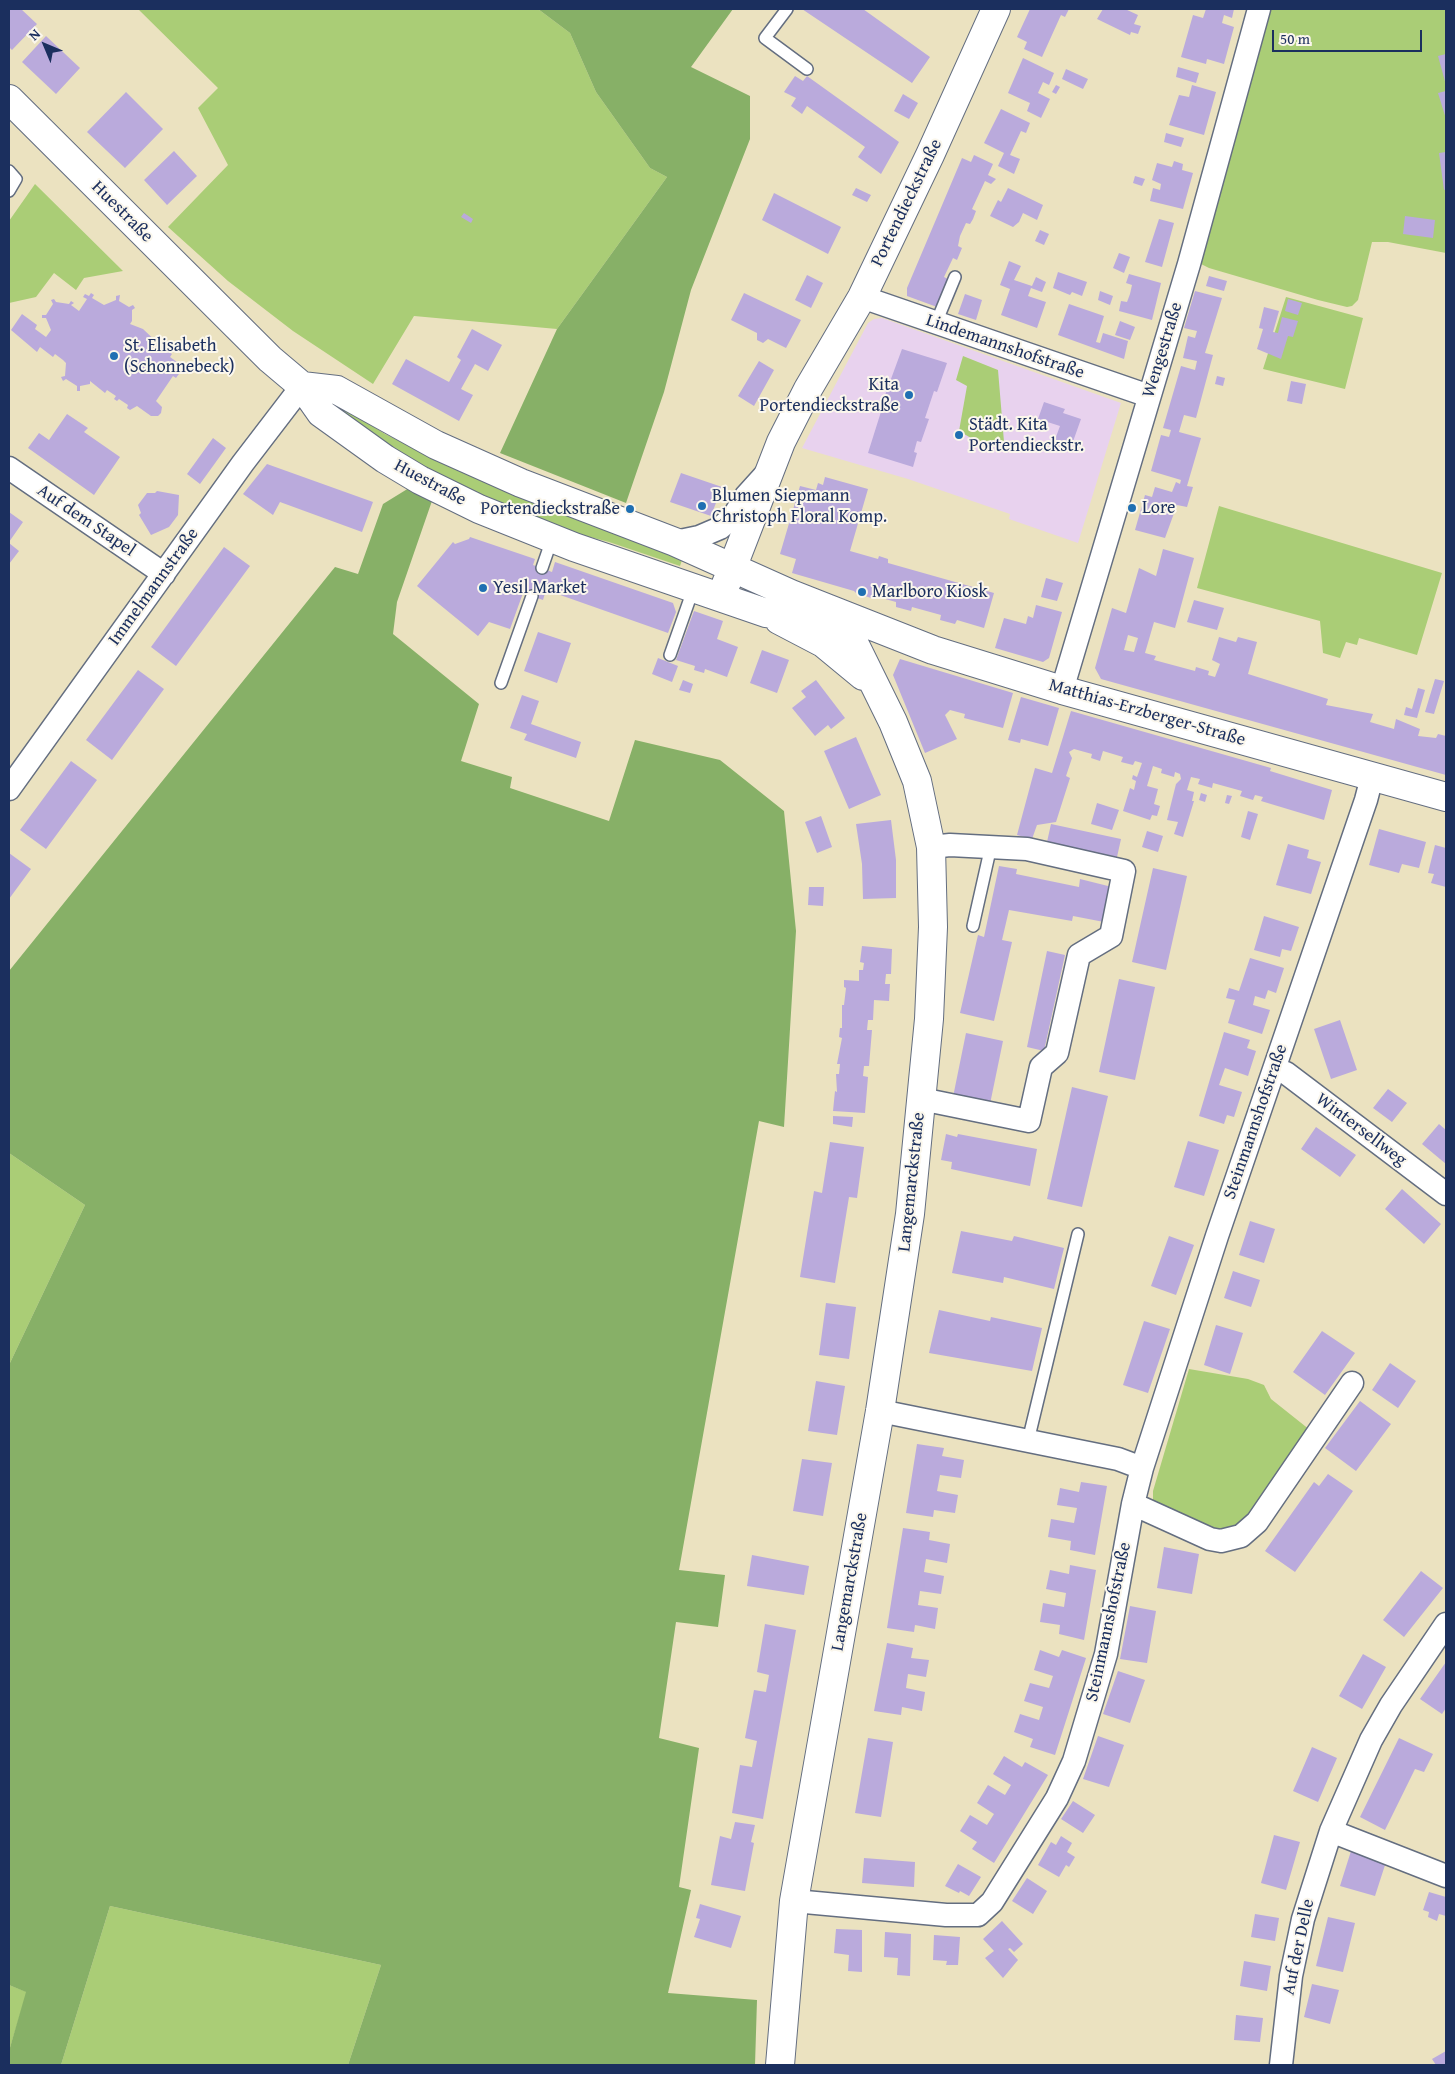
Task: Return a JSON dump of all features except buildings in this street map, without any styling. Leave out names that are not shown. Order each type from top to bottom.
[{"type":"street","name":"Portendieckstraße","points":[[721,597],[768,472],[808,389],[862,297],[930,155],[996,9]]},
{"type":"street","name":"Wengestraße","points":[[1062,690],[1189,264],[1259,9]]},
{"type":"street","name":"Huestraße","points":[[9,98],[270,360],[302,386],[321,412],[400,468],[478,509],[552,539],[721,597]]},
{"type":"street","name":"Lindemannshofstraße","points":[[862,297],[1149,396]]},
{"type":"street","name":"Huestraße","points":[[302,386],[338,390],[436,445],[521,483],[675,542],[733,567]]},
{"type":"street","name":"Immelmannstraße","points":[[9,788],[243,463],[302,386]]},
{"type":"street","name":"Auf dem Stapel","points":[[9,468],[164,574]]},
{"type":"street","name":"Portendieckstraße","points":[[675,542],[699,537],[720,528],[733,518],[746,496],[768,472]]},
{"type":"street","name":"Langemarckstraße","points":[[733,567],[838,618],[840,628],[856,647],[872,684],[893,722],[917,781],[931,847],[933,927],[929,1019],[910,1214],[880,1411],[794,1901],[780,2065]]},
{"type":"street","name":"Matthias-Erzberger-Straße","points":[[721,597],[766,613],[812,618],[838,618],[1062,690],[1446,797]]},
{"type":"street","name":"Langemarckstraße","points":[[766,613],[823,643],[872,684]]},
{"type":"street","name":"Steinmannshofstraße","points":[[794,1901],[946,1915],[978,1915],[992,1902],[1057,1798],[1074,1761],[1106,1654],[1132,1504],[1142,1468],[1164,1406],[1217,1236],[1366,800],[1372,777]]},
{"type":"street","name":"Langemarckstraße","points":[[921,1099],[1029,1121],[1041,1067],[1057,1053],[1079,955],[1111,936],[1124,870],[1028,848],[990,846],[931,847]]},
{"type":"street","name":"Wintersellweg","points":[[1275,1069],[1286,1073],[1446,1194]]},
{"type":"street","points":[[1132,1504],[1210,1539],[1221,1541],[1241,1536],[1257,1522],[1352,1383]]},
{"type":"street","points":[[880,1411],[1118,1459],[1142,1468]]},
{"type":"street","name":"Auf der Delle","points":[[1281,2065],[1291,1976],[1302,1919],[1331,1831],[1375,1733],[1391,1704],[1446,1624]]},
{"type":"street","points":[[1331,1831],[1446,1876]]},
{"type":"lane","points":[[787,9],[765,38],[808,69]]},
{"type":"lane","points":[[9,171],[16,179],[9,191]]},
{"type":"lane","points":[[936,323],[954,277]]},
{"type":"lane","points":[[542,568],[552,539]]},
{"type":"lane","points":[[670,655],[694,587]]},
{"type":"lane","points":[[501,683],[532,596]]},
{"type":"lane","points":[[973,926],[990,846]]},
{"type":"lane","points":[[1028,1440],[1078,1234]]},
{"type":"shaded area","name":"Städt. Kita Portendieckstr.","points":[[882,318],[1121,403],[1078,543],[1009,519],[1010,514],[908,479],[802,448],[868,323],[874,319]]},
{"type":"green space","points":[[138,9],[538,9],[570,33],[596,92],[650,168],[667,177],[557,329],[414,316],[373,384],[293,331],[228,281],[168,227],[228,165],[198,108],[218,88]]},
{"type":"green space","points":[[538,9],[733,9],[691,67],[750,96],[750,139],[691,290],[664,392],[626,503],[500,453],[557,329],[667,177],[650,168],[596,92],[570,33]]},
{"type":"green space","points":[[1269,9],[1446,9],[1446,253],[1388,242],[1372,242],[1358,300],[1352,306],[1347,307],[1318,300],[1201,264],[1200,259]]},
{"type":"green space","points":[[35,184],[123,271],[84,278],[76,290],[54,273],[36,297],[9,303],[9,221]]},
{"type":"green space","points":[[1286,297],[1363,318],[1345,389],[1263,369]]},
{"type":"green space","points":[[963,356],[998,370],[1004,442],[988,448],[959,431],[967,386],[956,380]]},
{"type":"green space","points":[[336,403],[385,434],[418,450],[683,557],[680,566],[609,542],[540,524],[422,469],[331,404]]},
{"type":"green space","points":[[409,488],[433,498],[397,602],[393,634],[479,704],[461,761],[512,777],[510,788],[609,821],[635,740],[720,760],[784,811],[796,931],[784,1127],[759,1121],[679,1570],[725,1575],[718,1627],[676,1622],[659,1738],[699,1748],[679,1887],[691,1890],[668,1993],[757,2000],[755,2065],[348,2065],[381,1965],[110,1906],[61,2065],[9,2065],[9,2051],[26,1992],[9,1985],[9,1365],[85,1205],[9,1153],[9,971],[335,567],[358,574],[383,504]]},
{"type":"green space","points":[[1219,506],[1442,573],[1417,655],[1359,638],[1357,645],[1346,642],[1340,658],[1323,653],[1320,621],[1197,588]]},
{"type":"green space","points":[[9,1153],[85,1205],[9,1365]]},
{"type":"green space","points":[[1189,1369],[1248,1379],[1264,1385],[1271,1399],[1310,1430],[1241,1527],[1215,1532],[1153,1501],[1153,1491]]},
{"type":"green space","points":[[110,1906],[381,1965],[348,2065],[61,2065]]},
{"type":"green space","points":[[9,1985],[27,1992],[9,2051]]},
{"type":"place","name":"St. Elisabeth (Schonnebeck)","points":[[114,356]]},
{"type":"place","name":"Kita Portendieckstraße","points":[[909,395]]},
{"type":"place","name":"Städt. Kita Portendieckstr.","points":[[959,435]]},
{"type":"place","name":"Blumen Siepmann Christoph Floral Komp.","points":[[702,506]]},
{"type":"place","name":"Lore","points":[[1132,508]]},
{"type":"place","name":"Portendieckstraße","points":[[630,509]]},
{"type":"place","name":"Yesil Market","points":[[483,588]]},
{"type":"place","name":"Marlboro Kiosk","points":[[862,592]]}]
